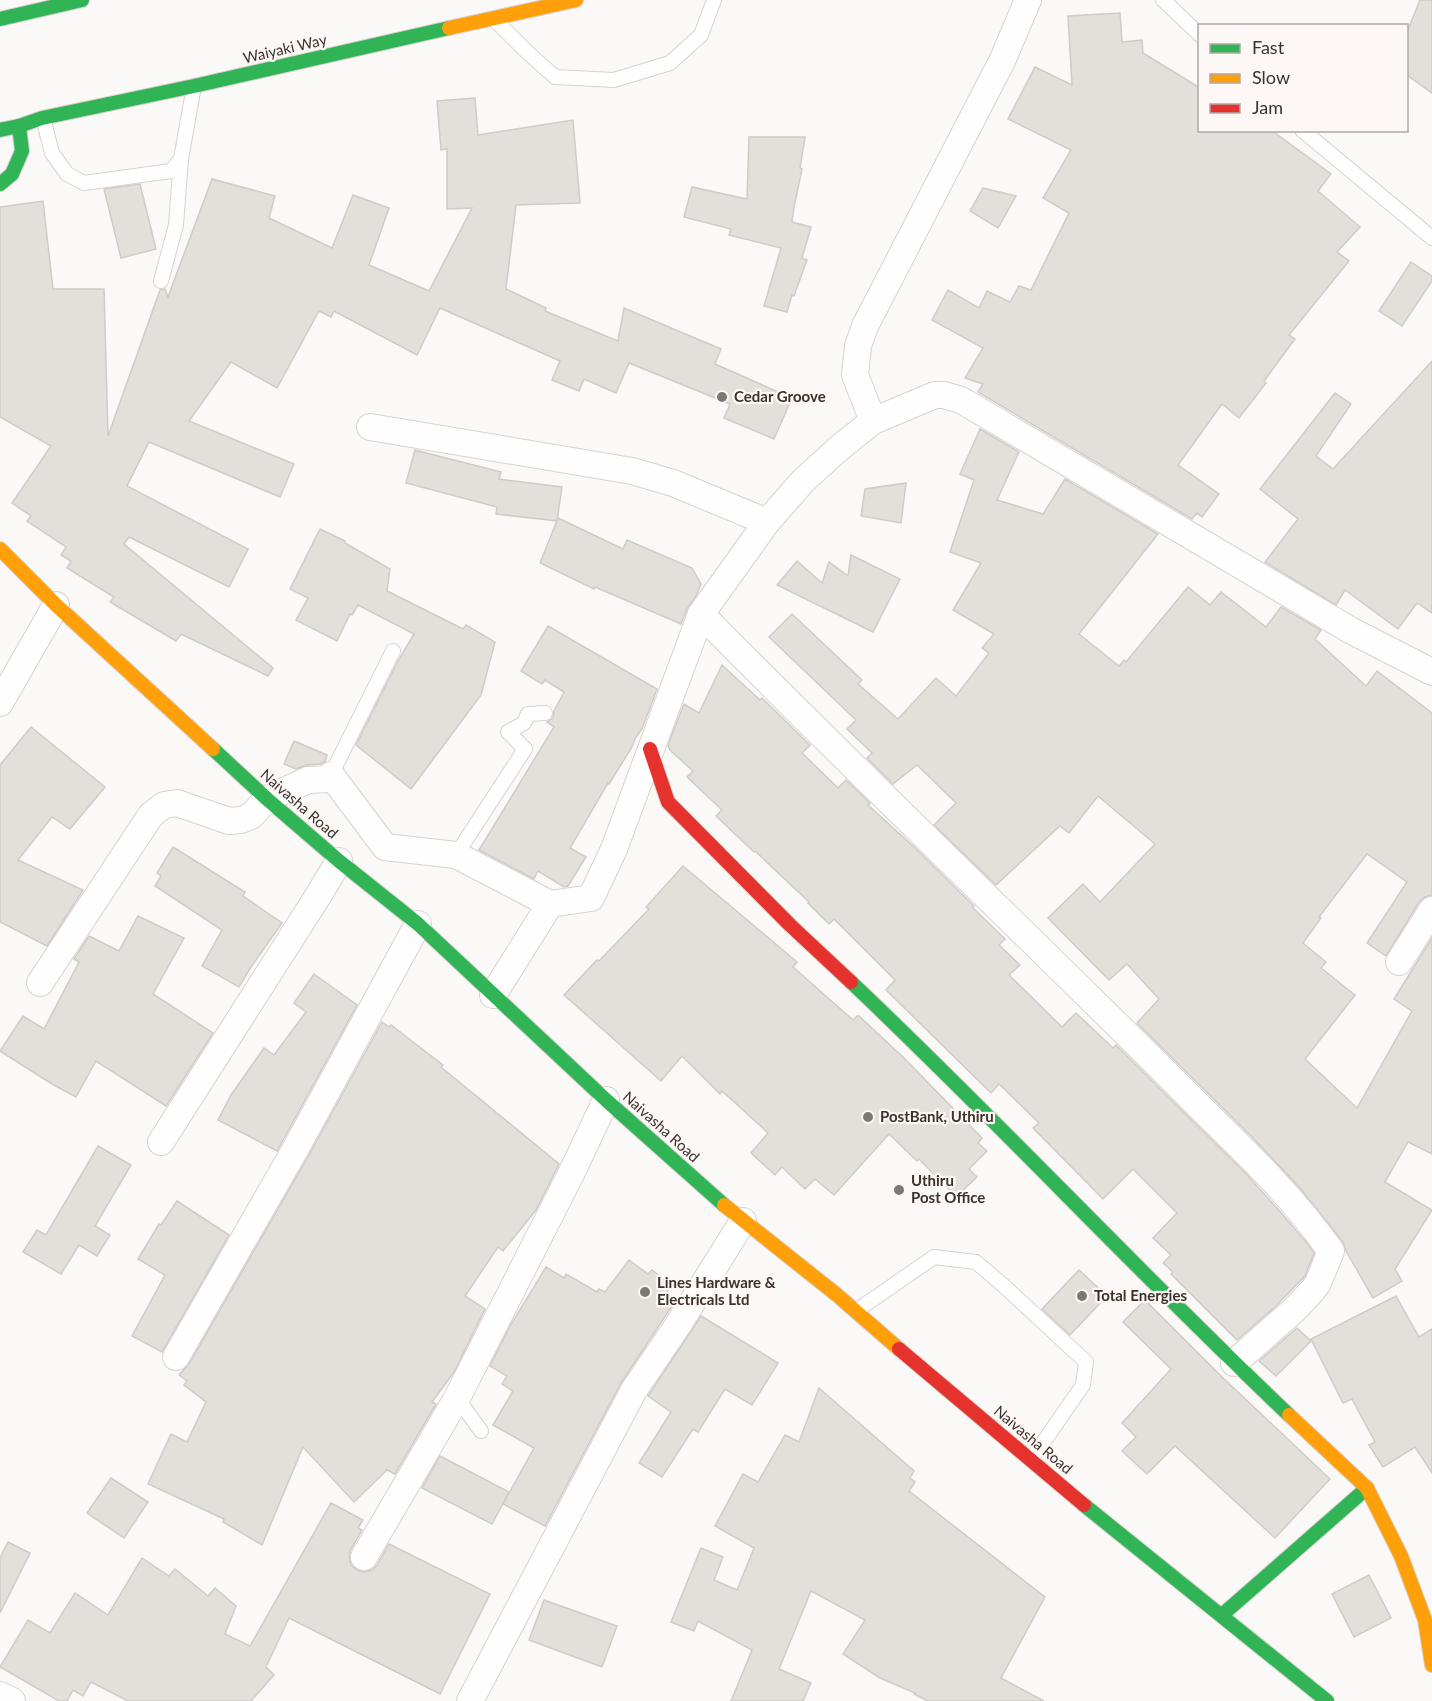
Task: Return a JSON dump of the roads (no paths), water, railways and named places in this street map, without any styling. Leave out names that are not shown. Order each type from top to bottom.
[{"type":"main road","points":[[0,19],[82,0]]},
{"type":"main road","name":"Waiyaki Way","points":[[0,130],[42,118],[576,0]]},
{"type":"main road","points":[[0,184],[12,174],[22,151],[19,126]]},
{"type":"main road","name":"Naivasha Road","points":[[0,549],[56,605],[267,800],[418,924],[606,1100],[743,1221],[856,1311],[934,1380],[1327,1701]]},
{"type":"main road","points":[[650,749],[668,802],[790,925],[924,1052],[1234,1363],[1367,1488],[1401,1556],[1425,1620],[1432,1665]]},
{"type":"main road","points":[[1222,1615],[1367,1488]]},
{"type":"street","points":[[873,421],[855,375],[858,346],[865,326],[1002,61],[1028,0]]},
{"type":"street","points":[[40,983],[151,815],[164,805],[177,803],[229,821],[241,820],[251,816],[267,800],[308,780],[331,779],[331,775],[385,847],[456,855],[550,904],[591,898],[614,849],[701,614],[767,522],[803,481],[873,421],[935,395],[944,394],[961,400],[1350,630],[1432,672]]},
{"type":"street","points":[[370,427],[632,471],[673,483],[767,522]]},
{"type":"street","points":[[0,703],[56,605]]},
{"type":"street","points":[[701,614],[1234,1141],[1287,1195],[1325,1242],[1331,1251],[1318,1283],[1294,1310],[1234,1363]]},
{"type":"street","points":[[160,1142],[339,861]]},
{"type":"street","points":[[493,995],[550,904]]},
{"type":"street","points":[[1399,962],[1432,910]]},
{"type":"street","points":[[176,1357],[301,1138],[418,924]]},
{"type":"street","points":[[364,1557],[457,1398],[606,1100]]},
{"type":"street","points":[[470,1701],[634,1390],[743,1221]]},
{"type":"street","points":[[0,1695],[12,1701]]},
{"type":"lane","points":[[493,19],[555,76],[614,80],[670,63],[701,36],[714,0]]},
{"type":"lane","points":[[1163,0],[1198,33]]},
{"type":"lane","points":[[161,281],[176,225],[181,159],[194,86]]},
{"type":"lane","points":[[42,118],[52,153],[67,174],[84,183],[171,171],[181,159]]},
{"type":"lane","points":[[1304,132],[1432,238]]},
{"type":"lane","points":[[331,775],[393,651]]},
{"type":"lane","points":[[456,855],[525,749],[508,732],[524,723],[528,714],[545,713]]},
{"type":"lane","points":[[856,1311],[934,1257],[976,1262],[1086,1362],[1083,1385],[1031,1460]]},
{"type":"lane","points":[[457,1398],[481,1431]]},
{"type":"place","name":"Cedar Groove","points":[[722,397]]},
{"type":"place","name":"PostBank, Uthiru","points":[[868,1117]]},
{"type":"place","name":"Uthiru Post Office","points":[[899,1190]]},
{"type":"place","name":"Lines Hardware & Electricals Ltd","points":[[645,1292]]},
{"type":"place","name":"Total Energies","points":[[1082,1296]]}]
